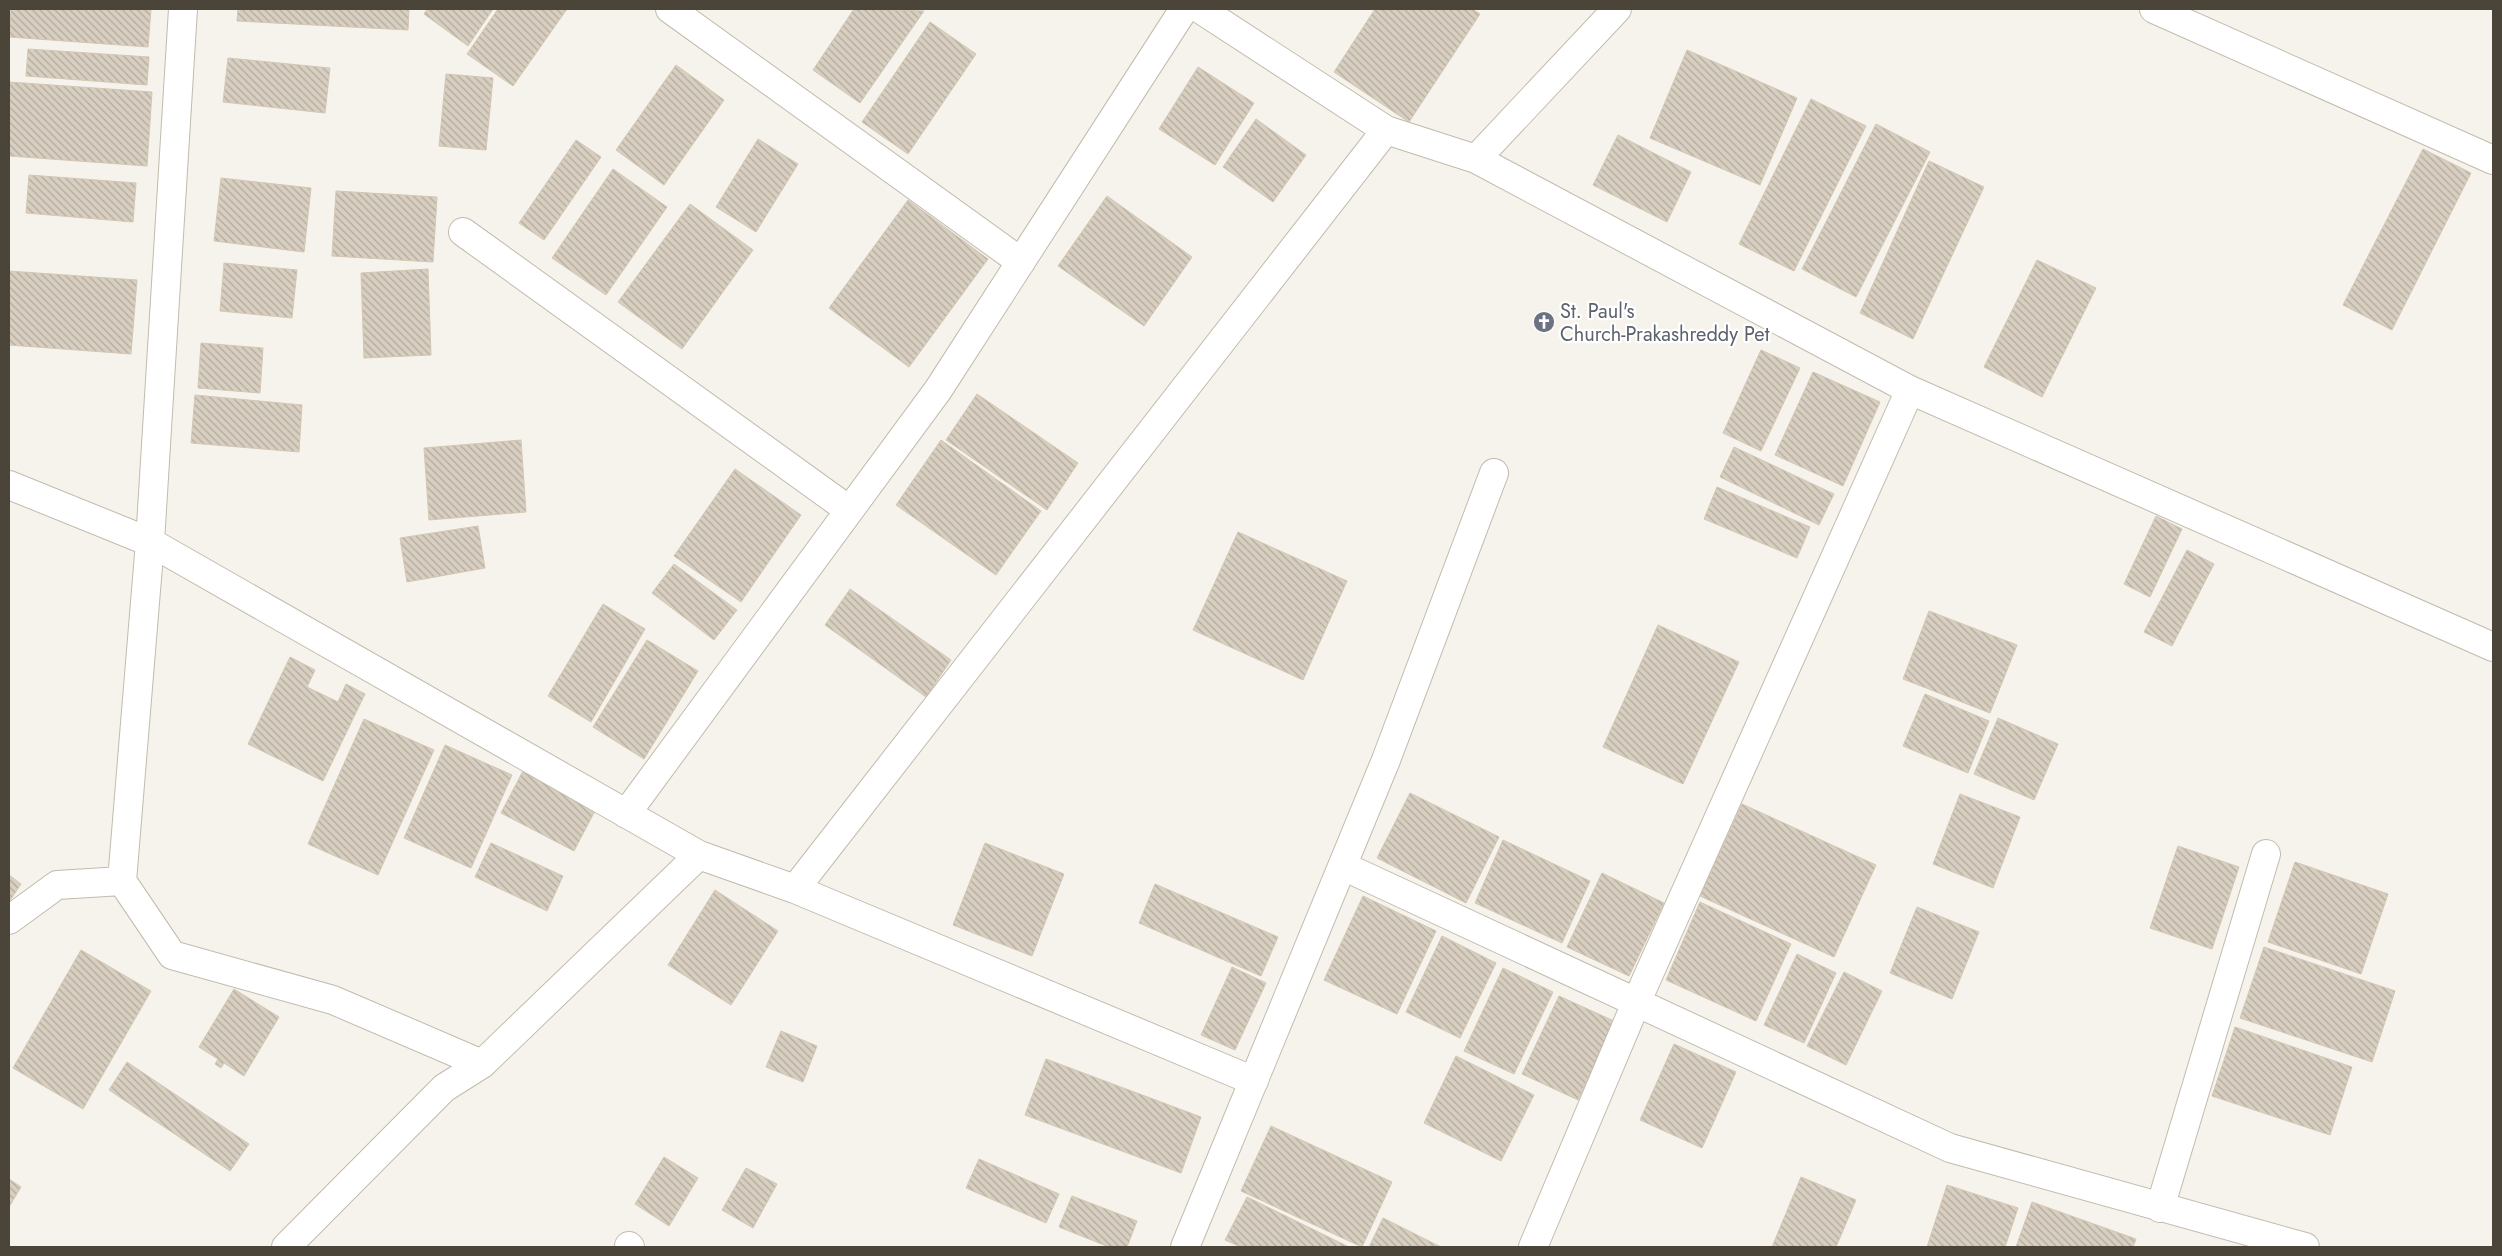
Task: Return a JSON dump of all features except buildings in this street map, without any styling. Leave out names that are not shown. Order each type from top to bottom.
[{"type":"street","points":[[183,9],[150,542],[122,881],[172,956],[333,1000],[482,1064]]},
{"type":"street","points":[[670,9],[1021,262]]},
{"type":"street","points":[[626,814],[938,390],[1184,9]]},
{"type":"street","points":[[1200,9],[1386,130],[1476,159],[1910,390],[2493,647]]},
{"type":"street","points":[[1476,159],[1617,9]]},
{"type":"street","points":[[2154,9],[2493,160]]},
{"type":"street","points":[[795,890],[1386,130]]},
{"type":"street","points":[[463,232],[849,510]]},
{"type":"street","points":[[1533,1247],[1636,1004],[1910,390]]},
{"type":"street","points":[[1185,1247],[1386,760],[1494,473]]},
{"type":"street","points":[[9,485],[150,542],[699,855],[795,890],[1254,1081]]},
{"type":"street","points":[[2160,1208],[2266,854]]},
{"type":"street","points":[[286,1247],[444,1088],[482,1064],[699,855]]},
{"type":"street","points":[[1343,866],[1636,1004],[1950,1148],[2305,1247]]},
{"type":"street","points":[[9,920],[56,885],[122,881]]},
{"type":"place","name":"St. Paul's Church-Prakashreddy Pet","points":[[1544,322]]}]
